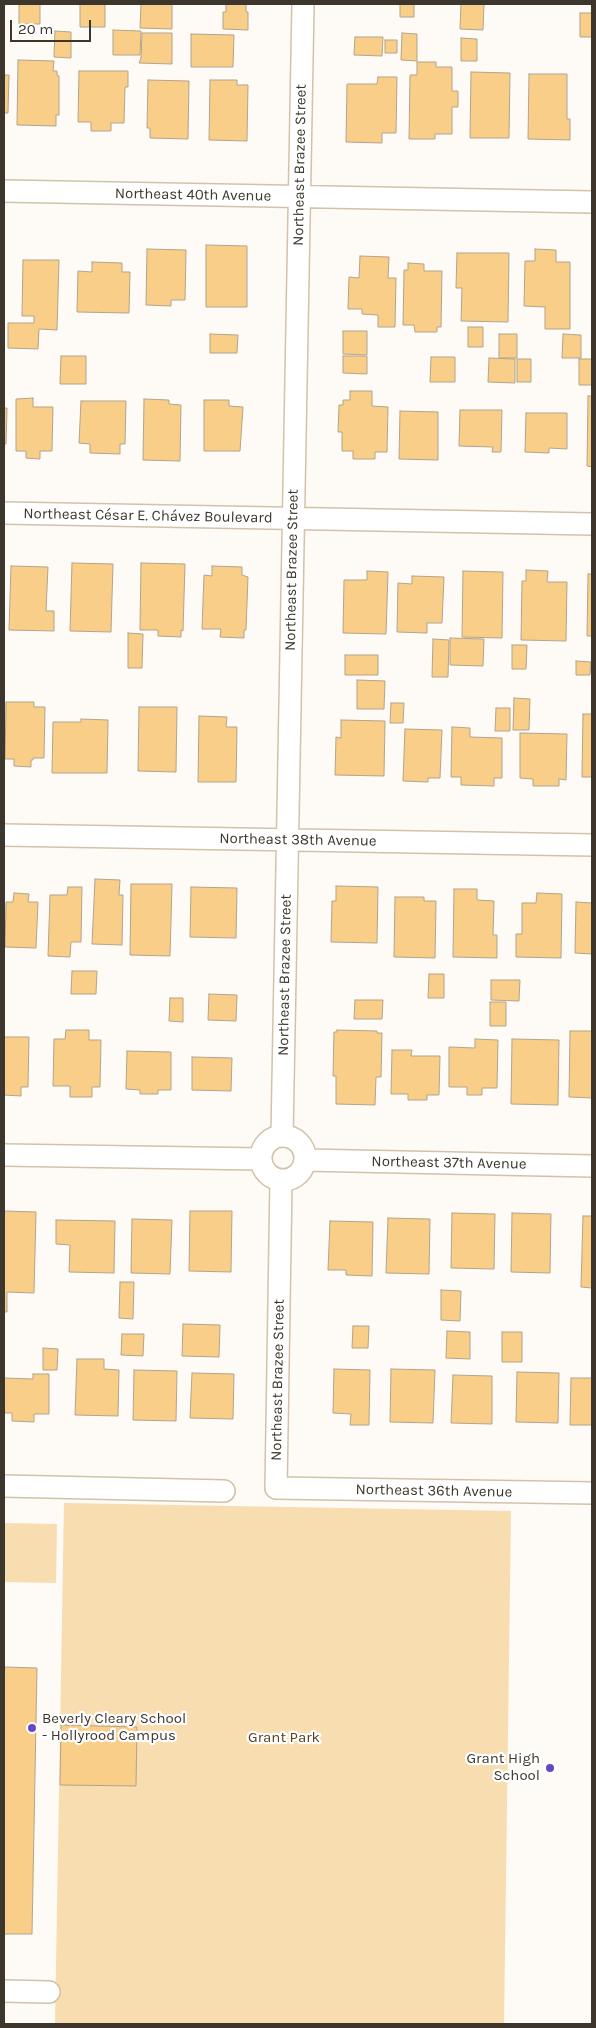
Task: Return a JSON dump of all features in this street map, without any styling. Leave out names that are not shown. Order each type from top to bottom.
[{"type":"street","name":"Northeast Brazee Street","points":[[282,1136],[303,4]]},
{"type":"street","name":"Northeast 40th Avenue","points":[[4,191],[592,202]]},
{"type":"street","name":"Northeast César E. Chávez Boulevard","points":[[4,513],[592,524]]},
{"type":"street","name":"Northeast 38th Avenue","points":[[4,835],[592,845]]},
{"type":"street","points":[[282,1136],[290,1137],[297,1142],[305,1153],[305,1160],[304,1167],[297,1176],[281,1181],[268,1176],[263,1169],[260,1158],[266,1143],[273,1138],[282,1136]]},
{"type":"street","points":[[4,1155],[260,1158]]},
{"type":"street","name":"Northeast 37th Avenue","points":[[305,1160],[592,1166]]},
{"type":"street","name":"Northeast Brazee Street","points":[[276,1488],[281,1181]]},
{"type":"street","points":[[4,1486],[224,1491]]},
{"type":"street","name":"Northeast 36th Avenue","points":[[276,1488],[592,1493]]},
{"type":"street","points":[[4,1991],[49,1992]]},
{"type":"green space","name":"Grant Park","points":[[64,1503],[511,1511],[504,2024],[55,2024]]},
{"type":"green space","points":[[4,1523],[57,1524],[56,1583],[4,1582]]},
{"type":"building","points":[[19,4],[40,4],[40,24],[19,24]]},
{"type":"building","points":[[80,4],[105,4],[105,27],[80,27]]},
{"type":"building","points":[[141,4],[172,4],[172,29],[140,28]]},
{"type":"building","points":[[226,4],[246,4],[248,30],[223,29],[223,12],[226,12]]},
{"type":"building","points":[[400,4],[414,4],[414,17],[400,17]]},
{"type":"building","points":[[461,4],[484,4],[483,30],[460,29]]},
{"type":"building","points":[[580,13],[592,13],[592,37],[580,37]]},
{"type":"building","points":[[113,30],[141,31],[140,55],[113,55]]},
{"type":"building","points":[[55,31],[71,32],[71,58],[54,57]]},
{"type":"building","points":[[142,33],[172,33],[172,64],[139,63]]},
{"type":"building","points":[[402,33],[417,34],[417,61],[401,60]]},
{"type":"building","points":[[191,34],[234,35],[233,67],[191,67]]},
{"type":"building","points":[[355,37],[383,37],[382,56],[354,55]]},
{"type":"building","points":[[461,38],[477,39],[477,61],[461,61]]},
{"type":"building","points":[[385,40],[397,40],[397,53],[385,53]]},
{"type":"building","points":[[18,60],[54,61],[53,71],[57,71],[59,76],[59,115],[56,115],[56,126],[17,125]]},
{"type":"building","points":[[417,62],[436,62],[436,67],[452,67],[452,91],[458,91],[458,107],[452,107],[452,134],[435,134],[435,139],[409,139],[410,75],[417,75]]},
{"type":"building","points":[[79,71],[128,71],[128,87],[125,87],[124,123],[111,123],[111,131],[91,131],[91,122],[78,122]]},
{"type":"building","points":[[4,72],[5,75],[9,75],[8,113],[4,113]]},
{"type":"building","points":[[471,72],[510,73],[509,138],[470,138]]},
{"type":"building","points":[[529,74],[567,74],[567,119],[570,119],[570,140],[528,139]]},
{"type":"building","points":[[378,77],[397,77],[396,133],[382,133],[382,143],[346,142],[347,84],[377,84]]},
{"type":"building","points":[[148,80],[189,81],[188,139],[150,138],[150,128],[147,128]]},
{"type":"building","points":[[210,80],[237,80],[237,85],[248,85],[247,141],[209,140]]},
{"type":"building","points":[[206,245],[247,246],[247,307],[206,307]]},
{"type":"building","points":[[147,249],[186,250],[185,300],[171,300],[171,306],[146,305]]},
{"type":"building","points":[[535,249],[556,250],[556,262],[570,262],[570,329],[545,329],[545,307],[524,306],[525,261],[535,261]]},
{"type":"building","points":[[457,253],[509,253],[508,322],[461,321],[462,288],[456,288]]},
{"type":"building","points":[[360,256],[389,257],[388,278],[396,278],[395,327],[378,327],[378,315],[362,314],[362,309],[348,309],[349,277],[359,278]]},
{"type":"building","points":[[23,260],[59,260],[57,330],[39,329],[38,349],[8,348],[8,323],[34,323],[34,316],[22,316]]},
{"type":"building","points":[[92,262],[122,263],[122,272],[130,272],[129,313],[77,312],[78,271],[92,272]]},
{"type":"building","points":[[408,263],[424,264],[424,271],[442,271],[441,327],[437,327],[437,332],[415,332],[414,325],[403,325],[404,270],[408,270]]},
{"type":"building","points":[[468,327],[483,327],[483,347],[468,347]]},
{"type":"building","points":[[343,331],[367,331],[367,355],[343,354]]},
{"type":"building","points":[[210,334],[238,335],[237,353],[210,353]]},
{"type":"building","points":[[499,334],[517,334],[517,358],[499,358]]},
{"type":"building","points":[[563,334],[581,335],[581,358],[562,358]]},
{"type":"building","points":[[61,356],[86,356],[86,384],[60,384]]},
{"type":"building","points":[[343,356],[367,356],[367,374],[343,373]]},
{"type":"building","points":[[431,357],[455,357],[455,382],[430,382]]},
{"type":"building","points":[[489,358],[515,359],[515,383],[488,382]]},
{"type":"building","points":[[517,359],[531,359],[531,382],[517,382]]},
{"type":"building","points":[[579,359],[592,359],[592,385],[579,385]]},
{"type":"building","points":[[350,391],[372,391],[372,406],[388,407],[387,452],[375,452],[375,459],[353,459],[353,451],[342,451],[342,432],[338,432],[339,405],[343,405],[343,400],[350,400]]},
{"type":"building","points":[[588,396],[592,396],[592,467],[587,466]]},
{"type":"building","points":[[33,398],[33,407],[53,407],[52,451],[40,451],[40,459],[26,458],[26,451],[16,451],[16,399]]},
{"type":"building","points":[[144,399],[169,400],[169,404],[181,405],[180,461],[143,460]]},
{"type":"building","points":[[204,400],[229,400],[229,406],[243,407],[240,451],[204,451]]},
{"type":"building","points":[[81,401],[126,401],[125,444],[120,444],[120,454],[90,453],[90,444],[79,443]]},
{"type":"building","points":[[4,408],[7,408],[6,444],[4,444]]},
{"type":"building","points":[[460,410],[502,410],[501,452],[492,452],[493,447],[459,446]]},
{"type":"building","points":[[400,411],[438,412],[438,460],[399,459]]},
{"type":"building","points":[[526,413],[567,413],[567,449],[549,448],[549,453],[525,452]]},
{"type":"building","points":[[72,563],[113,564],[111,632],[70,631]]},
{"type":"building","points":[[141,563],[185,564],[183,631],[181,630],[181,637],[158,636],[158,630],[140,630]]},
{"type":"building","points":[[11,566],[48,567],[46,611],[54,611],[54,631],[9,630]]},
{"type":"building","points":[[212,566],[242,567],[242,575],[248,577],[244,638],[220,637],[221,629],[202,629],[204,575],[212,576]]},
{"type":"building","points":[[526,570],[548,571],[547,582],[567,582],[566,641],[521,640],[522,581],[526,581]]},
{"type":"building","points":[[367,571],[388,572],[386,634],[343,633],[344,580],[367,580]]},
{"type":"building","points":[[463,571],[503,572],[502,638],[462,637]]},
{"type":"building","points":[[588,574],[592,574],[592,636],[587,636]]},
{"type":"building","points":[[412,576],[444,577],[442,623],[427,623],[427,633],[397,632],[398,583],[412,584]]},
{"type":"building","points":[[128,633],[143,634],[142,668],[128,668]]},
{"type":"building","points":[[450,638],[484,639],[483,666],[450,665]]},
{"type":"building","points":[[433,639],[449,640],[448,677],[432,677]]},
{"type":"building","points":[[512,645],[527,645],[526,669],[512,669]]},
{"type":"building","points":[[345,655],[378,655],[378,675],[345,675]]},
{"type":"building","points":[[576,661],[591,662],[590,675],[576,675]]},
{"type":"building","points":[[357,680],[385,681],[384,709],[357,709]]},
{"type":"building","points":[[514,698],[530,699],[529,730],[513,730]]},
{"type":"building","points":[[6,702],[34,702],[34,707],[45,707],[44,758],[33,758],[31,760],[31,767],[14,766],[14,759],[5,759]]},
{"type":"building","points":[[391,703],[404,703],[403,723],[390,723]]},
{"type":"building","points":[[139,707],[177,707],[176,772],[138,771]]},
{"type":"building","points":[[496,708],[510,708],[510,731],[495,731]]},
{"type":"building","points":[[583,714],[592,714],[592,777],[582,777]]},
{"type":"building","points":[[199,716],[227,717],[226,727],[237,727],[236,782],[198,782]]},
{"type":"building","points":[[81,719],[108,720],[107,773],[52,773],[53,722],[81,722]]},
{"type":"building","points":[[341,720],[385,721],[384,776],[335,775],[336,737],[341,738]]},
{"type":"building","points":[[452,727],[470,728],[470,737],[502,738],[502,778],[494,778],[494,786],[461,785],[461,777],[451,777]]},
{"type":"building","points":[[405,729],[442,730],[440,778],[428,778],[428,782],[403,781]]},
{"type":"building","points":[[520,733],[567,734],[566,780],[559,779],[559,786],[533,786],[533,779],[520,778]]},
{"type":"building","points":[[95,879],[120,880],[119,895],[123,895],[122,945],[92,944]]},
{"type":"building","points":[[131,884],[172,884],[170,956],[130,955]]},
{"type":"building","points":[[336,886],[378,887],[377,943],[331,942],[332,901],[336,901]]},
{"type":"building","points":[[68,887],[82,887],[81,942],[71,942],[70,957],[48,956],[50,895],[67,895]]},
{"type":"building","points":[[191,887],[237,888],[236,938],[190,937]]},
{"type":"building","points":[[454,889],[477,889],[477,900],[494,901],[493,935],[497,935],[497,958],[453,957]]},
{"type":"building","points":[[14,893],[29,894],[28,902],[38,902],[36,948],[5,947],[6,902],[13,902]]},
{"type":"building","points":[[537,893],[562,894],[561,958],[516,957],[516,934],[522,934],[522,903],[536,903]]},
{"type":"building","points":[[395,897],[424,897],[424,901],[436,901],[435,958],[394,957]]},
{"type":"building","points":[[576,902],[592,903],[592,954],[575,953]]},
{"type":"building","points":[[72,971],[97,971],[96,994],[71,994]]},
{"type":"building","points":[[429,974],[444,974],[444,998],[428,998]]},
{"type":"building","points":[[491,980],[520,980],[519,1001],[491,1000]]},
{"type":"building","points":[[209,994],[237,995],[236,1021],[208,1020]]},
{"type":"building","points":[[170,998],[183,998],[183,1022],[169,1021]]},
{"type":"building","points":[[355,1000],[383,1000],[382,1019],[354,1019]]},
{"type":"building","points":[[490,1002],[506,1002],[506,1026],[490,1026]]},
{"type":"building","points":[[66,1030],[89,1030],[89,1040],[101,1040],[100,1087],[92,1087],[92,1097],[70,1097],[70,1086],[53,1086],[54,1039],[65,1039]]},
{"type":"building","points":[[337,1030],[377,1031],[377,1033],[382,1033],[381,1077],[376,1077],[375,1105],[336,1104],[336,1076],[333,1076],[334,1032],[337,1032]]},
{"type":"building","points":[[570,1031],[592,1031],[592,1098],[569,1097]]},
{"type":"building","points":[[4,1037],[29,1037],[28,1087],[21,1087],[21,1096],[4,1095]]},
{"type":"building","points":[[475,1039],[498,1040],[497,1088],[482,1088],[482,1095],[467,1095],[467,1087],[449,1087],[449,1047],[475,1048]]},
{"type":"building","points":[[512,1039],[559,1040],[558,1105],[511,1104]]},
{"type":"building","points":[[392,1050],[412,1050],[411,1056],[440,1056],[439,1095],[427,1095],[427,1100],[408,1100],[408,1094],[391,1094]]},
{"type":"building","points":[[127,1051],[171,1052],[171,1090],[158,1090],[158,1094],[140,1094],[140,1090],[126,1089]]},
{"type":"building","points":[[192,1057],[232,1058],[231,1091],[192,1090]]},
{"type":"building","points":[[4,1211],[36,1212],[34,1293],[7,1292],[7,1312],[4,1312]]},
{"type":"building","points":[[190,1211],[232,1211],[231,1272],[189,1271]]},
{"type":"building","points":[[452,1213],[495,1214],[494,1269],[451,1268]]},
{"type":"building","points":[[512,1213],[551,1214],[550,1273],[511,1272]]},
{"type":"building","points":[[583,1216],[592,1216],[592,1288],[581,1287]]},
{"type":"building","points":[[388,1218],[430,1219],[429,1274],[386,1273]]},
{"type":"building","points":[[132,1219],[172,1220],[170,1274],[131,1273]]},
{"type":"building","points":[[56,1220],[115,1221],[114,1273],[69,1272],[70,1245],[56,1244]]},
{"type":"building","points":[[330,1221],[373,1222],[372,1276],[346,1275],[346,1270],[328,1270]]},
{"type":"building","points":[[120,1282],[134,1282],[133,1319],[119,1318]]},
{"type":"building","points":[[441,1290],[461,1291],[460,1321],[441,1320]]},
{"type":"building","points":[[183,1324],[220,1325],[219,1357],[182,1356]]},
{"type":"building","points":[[353,1326],[369,1326],[368,1348],[352,1348]]},
{"type":"building","points":[[447,1331],[470,1332],[470,1359],[446,1358]]},
{"type":"building","points":[[502,1332],[522,1332],[522,1362],[502,1362]]},
{"type":"building","points":[[122,1334],[144,1334],[143,1356],[121,1355]]},
{"type":"building","points":[[43,1348],[58,1349],[57,1370],[43,1370]]},
{"type":"building","points":[[77,1359],[104,1359],[104,1369],[119,1370],[118,1416],[75,1415]]},
{"type":"building","points":[[334,1369],[370,1370],[369,1425],[350,1425],[351,1414],[333,1413]]},
{"type":"building","points":[[391,1369],[435,1370],[433,1423],[390,1422]]},
{"type":"building","points":[[134,1370],[177,1371],[176,1421],[133,1420]]},
{"type":"building","points":[[517,1372],[559,1373],[558,1423],[516,1422]]},
{"type":"building","points":[[192,1373],[234,1374],[233,1419],[190,1418]]},
{"type":"building","points":[[33,1374],[49,1374],[49,1414],[34,1414],[34,1422],[12,1421],[12,1413],[4,1413],[4,1378],[33,1379]]},
{"type":"building","points":[[453,1375],[492,1376],[492,1424],[451,1423]]},
{"type":"building","points":[[571,1378],[592,1378],[592,1425],[570,1425]]},
{"type":"building","points":[[4,1667],[37,1668],[32,1934],[4,1934]]},
{"type":"building","points":[[61,1725],[137,1727],[136,1786],[60,1785]]},
{"type":"place","name":"Beverly Cleary School - Hollyrood Campus","points":[[32,1728]]},
{"type":"place","name":"Grant High School","points":[[550,1768]]}]
